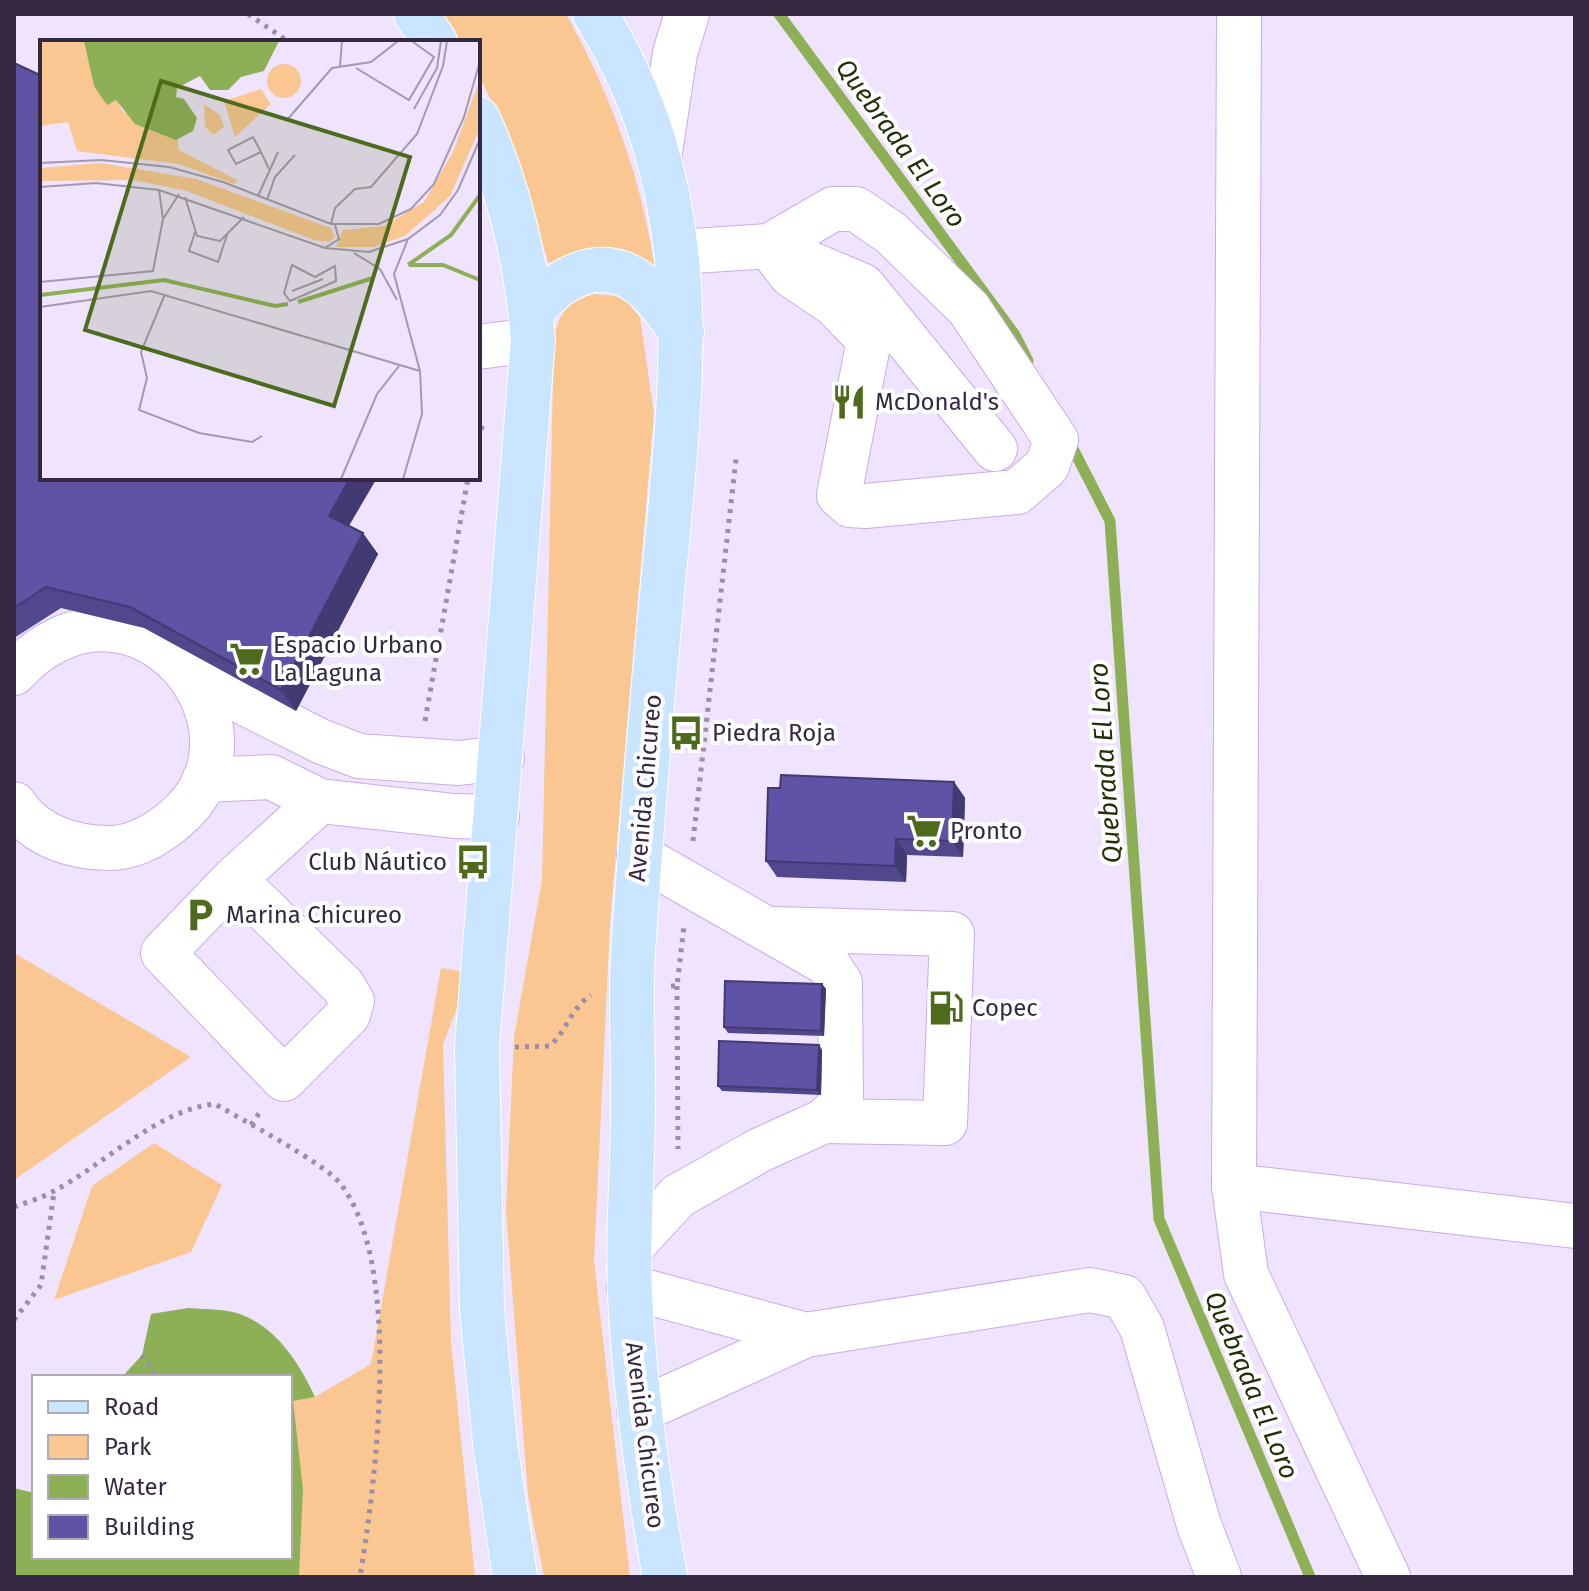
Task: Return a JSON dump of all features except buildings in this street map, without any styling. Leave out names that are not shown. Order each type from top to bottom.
[{"type":"main road","points":[[416,14],[434,40]]},
{"type":"main road","name":"Avenida Chicureo","points":[[595,14],[627,72],[659,159],[678,252],[682,332],[639,856],[633,986],[631,1267],[639,1411],[665,1577]]},
{"type":"main road","points":[[480,124],[512,208],[532,326],[502,758],[485,921],[477,1047],[482,1310],[495,1443],[515,1577]]},
{"type":"main road","points":[[532,326],[544,296],[563,280],[583,272],[606,270],[641,284],[682,332]]},
{"type":"street","points":[[659,159],[675,53],[687,14]]},
{"type":"street","points":[[1239,14],[1234,1186],[1246,1274],[1388,1577]]},
{"type":"street","points":[[678,252],[769,246],[833,209],[856,209],[891,233],[969,309],[1056,440],[1047,466],[1017,492],[850,505],[839,495],[869,340],[834,304],[791,275],[769,246]]},
{"type":"street","points":[[769,246],[863,286],[995,449]]},
{"type":"street","points":[[480,346],[532,326]]},
{"type":"street","points":[[14,673],[34,652],[65,635],[100,629],[135,634],[167,650],[192,676],[207,708],[212,750],[204,780],[185,812],[156,835],[122,848],[85,848],[50,836],[21,814],[14,804]]},
{"type":"street","points":[[192,676],[320,741],[359,756],[459,763],[502,758]]},
{"type":"street","points":[[204,780],[271,777],[320,801],[454,816],[497,817]]},
{"type":"street","points":[[234,879],[320,801]]},
{"type":"street","points":[[639,856],[828,964],[840,983],[841,1104],[824,1121],[760,1150],[678,1196],[631,1267],[806,1335]]},
{"type":"street","points":[[766,929],[952,934],[945,1123],[824,1121]]},
{"type":"street","points":[[1234,1186],[1575,1226]]},
{"type":"street","points":[[639,1411],[806,1335],[1090,1290],[1124,1297],[1142,1328],[1199,1525],[1219,1577]]},
{"type":"path","points":[[248,14],[286,40]]},
{"type":"path","points":[[477,1047],[550,1046],[562,1035],[571,1013],[598,990],[677,986],[736,459]]},
{"type":"path","points":[[420,758],[468,480]]},
{"type":"path","points":[[14,1207],[54,1191],[89,1165],[194,1106],[215,1104],[337,1180],[356,1209],[376,1282],[378,1402],[370,1513],[360,1577]]},
{"type":"path","points":[[14,1320],[41,1285],[54,1191]]},
{"type":"path","points":[[142,1355],[156,1375]]},
{"type":"green space","points":[[441,14],[566,14],[598,76],[623,140],[634,172],[656,274],[548,262],[516,153],[480,77],[480,40],[459,40]]},
{"type":"green space","points":[[592,294],[616,296],[627,302],[640,317],[654,414],[610,923],[594,1260],[630,1577],[544,1577],[528,1495],[506,1211],[514,1037],[542,880],[554,337],[566,310]]},
{"type":"green space","points":[[14,953],[191,1057],[14,1180]]},
{"type":"green space","points":[[441,968],[471,973],[443,1044],[451,1342],[475,1577],[299,1577],[303,1489],[292,1401],[315,1397],[371,1364]]},
{"type":"green space","points":[[154,1143],[222,1185],[191,1252],[54,1300],[92,1186]]},
{"type":"water","points":[[188,1308],[233,1312],[247,1317],[272,1334],[301,1370],[315,1397],[293,1401],[303,1489],[299,1577],[14,1577],[14,1488],[32,1492],[32,1559],[292,1559],[292,1375],[124,1375],[142,1355],[151,1314]]},
{"type":"waterway","name":"Quebrada El Loro","points":[[779,14],[1015,335],[1028,361]]},
{"type":"waterway","name":"Quebrada El Loro","points":[[1069,441],[1110,521],[1159,1219],[1310,1577]]},
{"type":"place","name":"McDonald's","points":[[849,402]]},
{"type":"place","name":"Espacio Urbano La Laguna","points":[[247,659]]},
{"type":"place","name":"Piedra Roja","points":[[686,733]]},
{"type":"place","name":"Pronto","points":[[924,831]]},
{"type":"place","name":"Club Náutico","points":[[473,862]]},
{"type":"place","name":"Marina Chicureo","points":[[200,915]]},
{"type":"place","name":"Copec","points":[[946,1008]]}]
